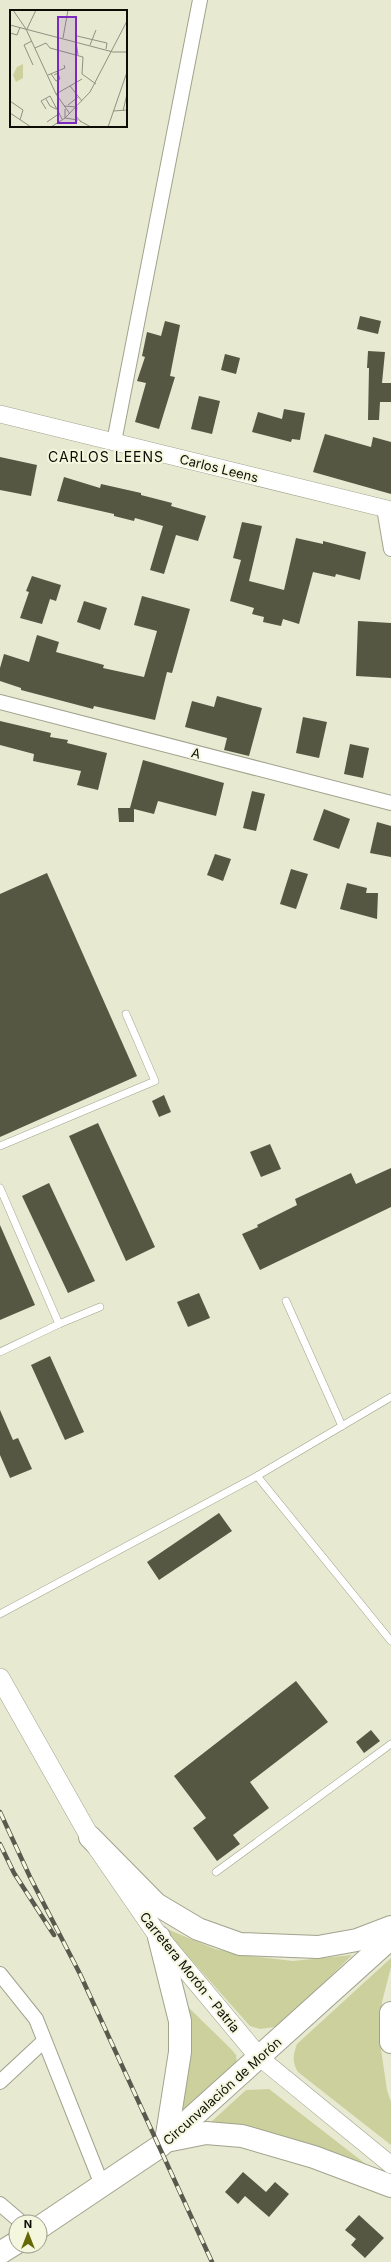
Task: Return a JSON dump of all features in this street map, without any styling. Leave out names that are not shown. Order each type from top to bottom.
[{"type":"main road","name":"Carretera Morón - Patria","points":[[0,1678],[90,1837],[159,1937],[259,2057]]},
{"type":"main road","points":[[90,1837],[156,1904],[198,1929],[240,1944],[318,1947],[357,1940],[391,1927]]},
{"type":"main road","points":[[159,1937],[180,2021],[180,2052],[166,2141],[206,2133],[242,2136],[314,2157],[391,2186]]},
{"type":"main road","name":"Circunvalación de Morón","points":[[48,2222],[166,2141],[391,1938]]},
{"type":"main road","points":[[391,2013],[391,2042]]},
{"type":"street","points":[[114,442],[200,0]]},
{"type":"street","name":"Carlos Leens","points":[[0,414],[387,509]]},
{"type":"street","points":[[387,509],[391,549]]},
{"type":"street","name":"A","points":[[0,702],[391,803]]},
{"type":"street","points":[[0,1974],[36,2019],[102,2185]]},
{"type":"street","points":[[0,2082],[44,2041]]},
{"type":"street","name":"Carretera Morón - Patria","points":[[259,2057],[391,2165]]},
{"type":"street","points":[[0,2204],[12,2214]]},
{"type":"lane","points":[[0,1146],[156,1081],[126,1014]]},
{"type":"lane","points":[[0,1188],[60,1324]]},
{"type":"lane","points":[[286,1301],[342,1426]]},
{"type":"lane","points":[[0,1352],[100,1307]]},
{"type":"lane","points":[[0,1614],[257,1476],[391,1397]]},
{"type":"lane","points":[[257,1476],[391,1641]]},
{"type":"lane","points":[[216,1872],[391,1744]]},
{"type":"green space","points":[[162,1927],[215,1949],[242,1955],[293,1961],[352,1955],[281,2026],[260,2029],[250,2026]]},
{"type":"green space","points":[[391,1958],[391,1967],[382,2002],[380,2043],[387,2090],[391,2102],[391,2145],[298,2072],[294,2058],[297,2044]]},
{"type":"green space","points":[[188,2007],[231,2049],[236,2055],[237,2063],[180,2116]]},
{"type":"green space","points":[[269,2089],[385,2179],[210,2123],[246,2090]]},
{"type":"building","points":[[360,316],[381,321],[378,334],[357,329]]},
{"type":"building","points":[[165,321],[180,325],[170,376],[175,377],[159,429],[135,422],[146,383],[137,381],[145,357],[142,356],[147,332],[161,336]]},
{"type":"building","points":[[368,351],[385,352],[382,383],[391,383],[391,402],[380,402],[379,420],[368,420]]},
{"type":"building","points":[[225,354],[240,358],[236,374],[221,370]]},
{"type":"building","points":[[199,396],[220,401],[212,434],[191,429]]},
{"type":"building","points":[[284,409],[305,413],[300,440],[292,439],[291,442],[252,432],[258,412],[282,419]]},
{"type":"building","points":[[325,434],[371,447],[373,437],[391,442],[391,494],[313,472]]},
{"type":"building","points":[[0,457],[37,465],[31,496],[0,490]]},
{"type":"building","points":[[64,477],[100,488],[101,484],[141,493],[141,495],[172,503],[171,506],[206,516],[198,541],[176,535],[164,574],[150,570],[163,526],[135,518],[134,521],[114,516],[114,514],[57,501]]},
{"type":"building","points":[[242,522],[262,526],[249,581],[284,590],[296,538],[323,544],[323,541],[366,552],[360,580],[336,574],[335,577],[313,572],[299,624],[283,619],[281,626],[263,622],[264,617],[252,614],[254,608],[230,601],[241,560],[233,558]]},
{"type":"building","points":[[32,576],[61,585],[56,601],[50,599],[42,624],[20,618],[29,592],[26,591]]},
{"type":"building","points":[[142,596],[190,609],[172,673],[167,672],[155,720],[94,706],[93,709],[21,690],[21,688],[0,681],[0,668],[4,654],[29,662],[37,635],[59,642],[56,652],[104,665],[103,668],[144,677],[157,631],[134,625]]},
{"type":"building","points":[[84,601],[107,608],[100,630],[77,622]]},
{"type":"building","points":[[358,621],[391,623],[391,678],[356,676]]},
{"type":"building","points":[[217,696],[262,708],[249,756],[224,750],[227,738],[185,727],[192,701],[214,707]]},
{"type":"building","points":[[303,717],[327,722],[319,758],[296,753]]},
{"type":"building","points":[[0,721],[51,733],[50,737],[68,740],[67,743],[107,753],[98,790],[77,785],[81,771],[33,761],[34,754],[0,745]]},
{"type":"building","points":[[350,744],[369,748],[363,778],[344,774]]},
{"type":"building","points":[[143,760],[224,783],[216,816],[158,801],[154,814],[134,809],[134,822],[119,822],[118,808],[130,808]]},
{"type":"building","points":[[252,791],[265,794],[256,831],[243,828]]},
{"type":"building","points":[[324,809],[350,819],[339,849],[313,840]]},
{"type":"building","points":[[377,822],[391,826],[391,857],[370,853]]},
{"type":"building","points":[[215,854],[231,859],[223,881],[207,875]]},
{"type":"building","points":[[291,869],[308,874],[296,909],[280,904]]},
{"type":"building","points":[[47,873],[137,1076],[0,1137],[0,894]]},
{"type":"building","points":[[347,883],[367,888],[366,893],[378,893],[377,919],[340,909]]},
{"type":"building","points":[[164,1095],[171,1112],[159,1117],[152,1101]]},
{"type":"building","points":[[98,1123],[155,1247],[126,1261],[69,1136]]},
{"type":"building","points":[[270,1144],[281,1169],[261,1177],[250,1152]]},
{"type":"building","points":[[391,1168],[391,1207],[260,1270],[242,1234],[258,1227],[257,1225],[297,1205],[295,1199],[351,1173],[356,1184]]},
{"type":"building","points":[[49,1183],[95,1281],[68,1293],[22,1196]]},
{"type":"building","points":[[0,1225],[35,1305],[0,1320]]},
{"type":"building","points":[[199,1293],[210,1318],[188,1327],[177,1302]]},
{"type":"building","points":[[50,1356],[84,1432],[65,1440],[31,1365]]},
{"type":"building","points":[[0,1410],[13,1440],[18,1438],[32,1469],[10,1478],[0,1455]]},
{"type":"building","points":[[219,1513],[232,1531],[159,1580],[147,1562]]},
{"type":"building","points":[[296,1681],[328,1722],[250,1782],[269,1808],[233,1835],[240,1844],[217,1861],[193,1828],[206,1818],[174,1776]]},
{"type":"building","points":[[371,1730],[380,1741],[364,1753],[356,1742]]},
{"type":"building","points":[[243,2172],[266,2192],[275,2182],[289,2194],[269,2217],[245,2196],[238,2204],[225,2192]]},
{"type":"building","points":[[359,2215],[384,2238],[365,2258],[351,2245],[356,2239],[345,2230]]},
{"type":"railway","points":[[0,1812],[30,1877],[80,1974],[212,2262]]},
{"type":"railway","points":[[0,1844],[14,1873],[54,1935]]},
{"type":"district","name":"CARLOS LEENS","points":[[106,457]]}]
